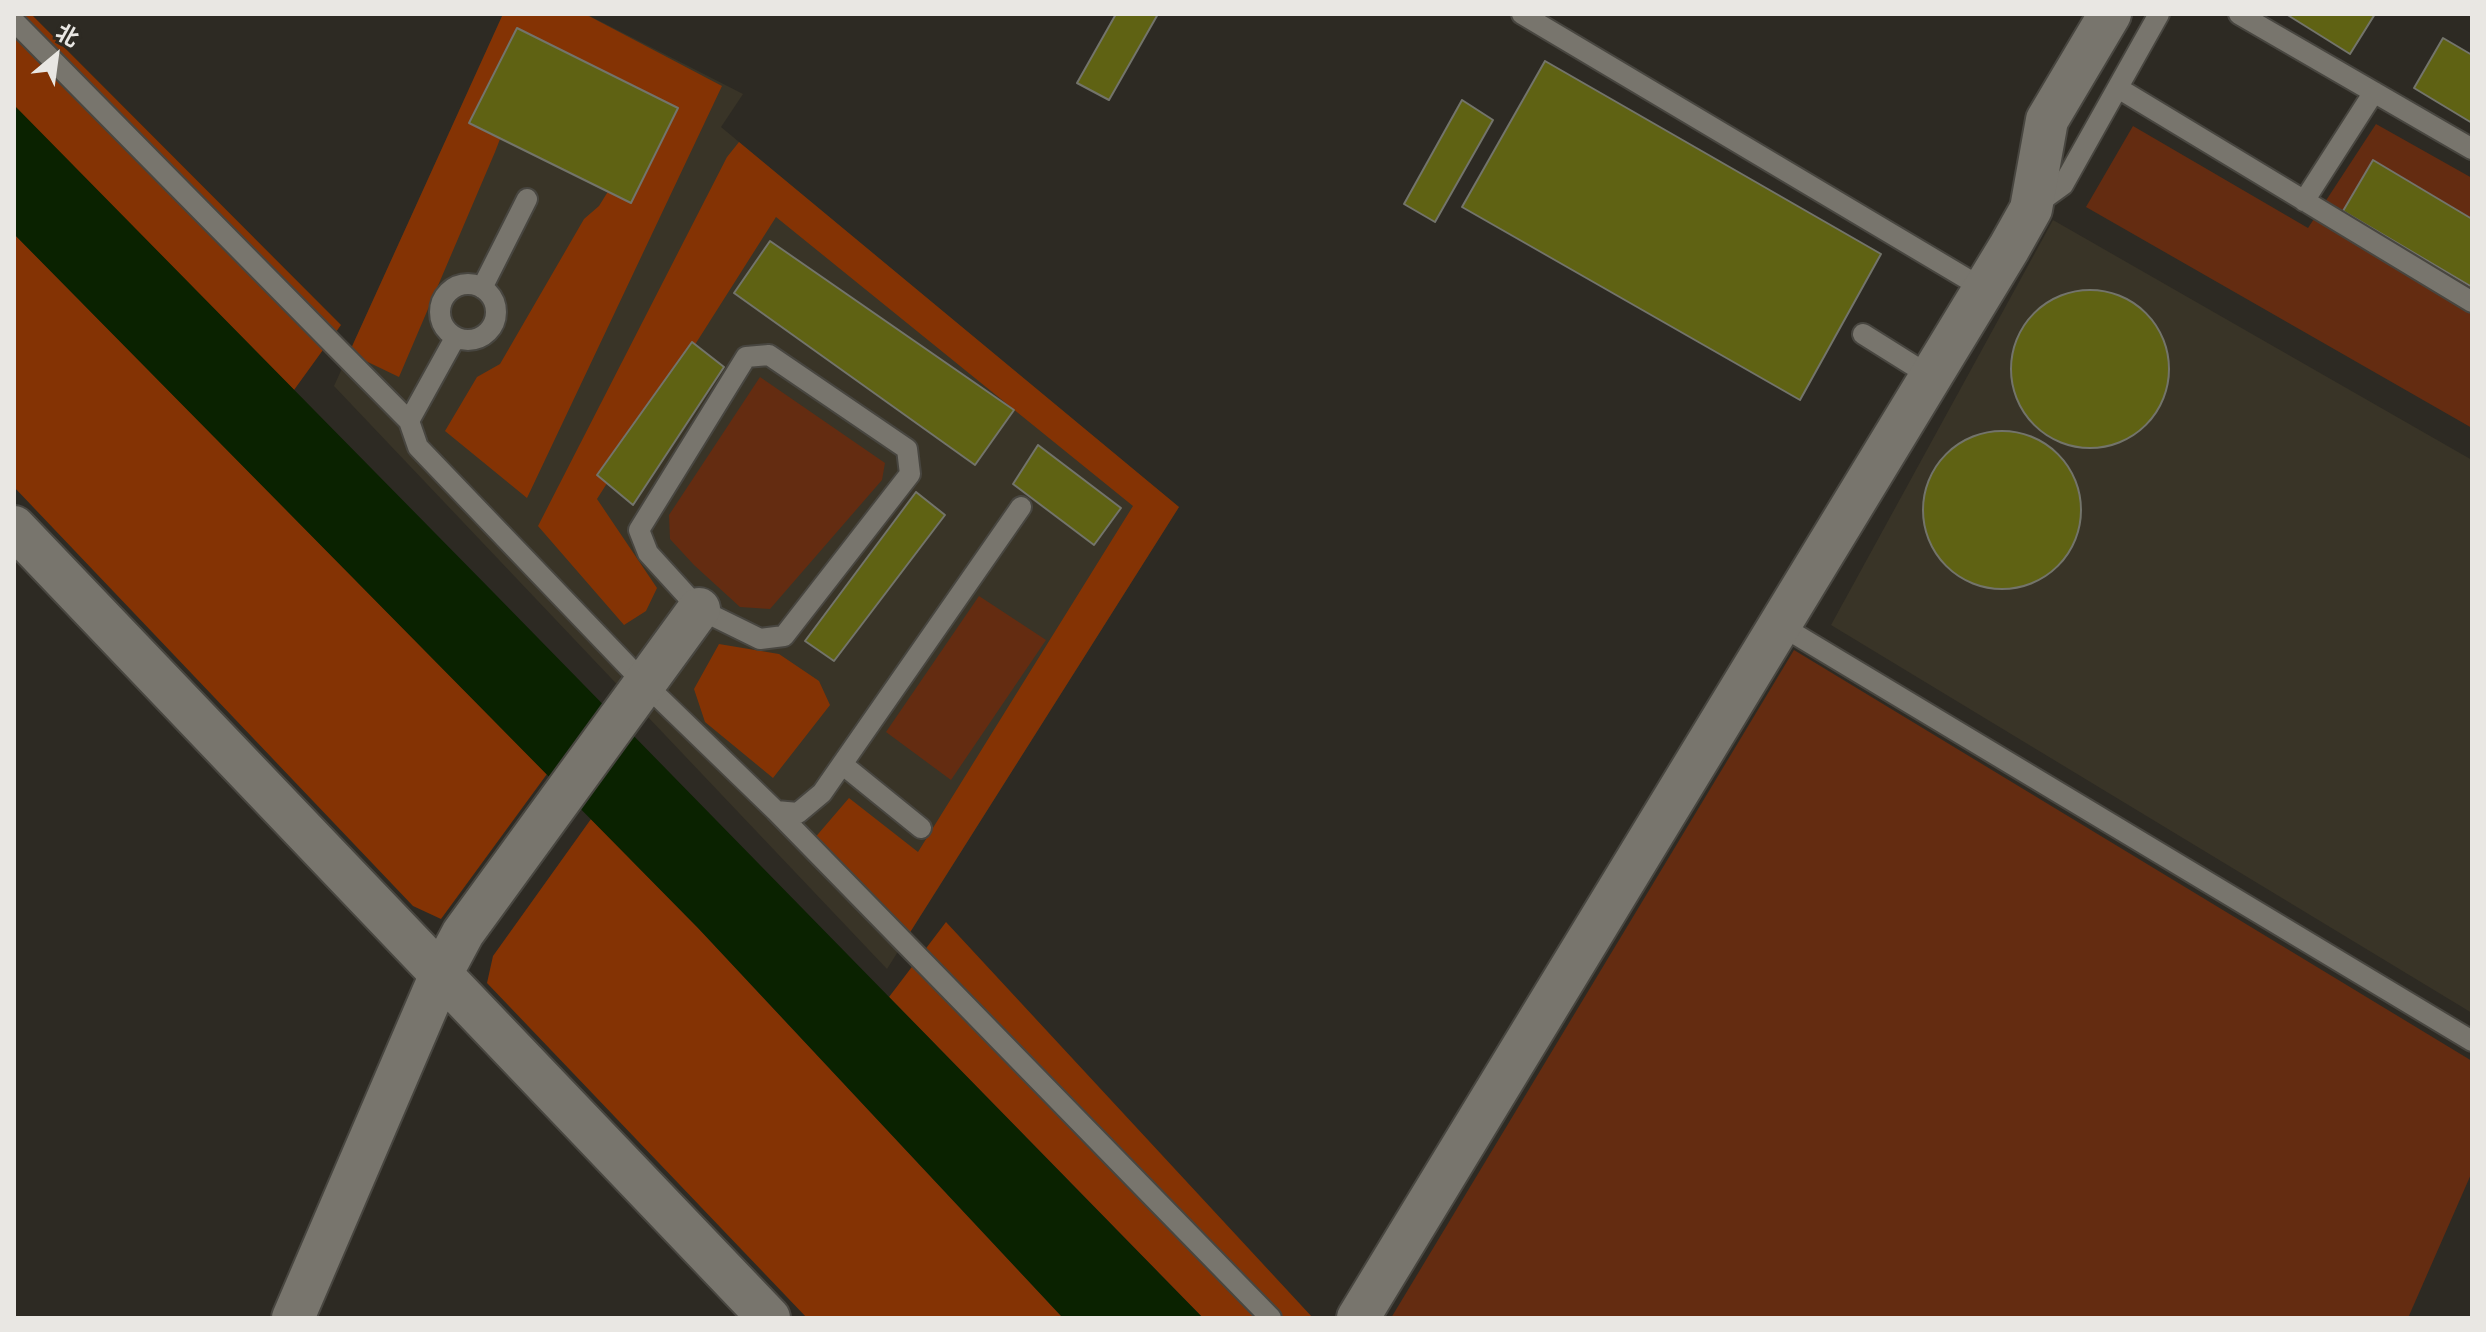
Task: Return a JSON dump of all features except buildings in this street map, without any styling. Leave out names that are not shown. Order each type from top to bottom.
[{"type":"street","points":[[1358,1318],[2031,209],[2047,120],[2110,14]]},
{"type":"street","points":[[14,527],[769,1318]]},
{"type":"street","points":[[293,1318],[441,974],[463,933],[699,609]]},
{"type":"lane","points":[[1522,14],[1984,289]]},
{"type":"lane","points":[[2031,209],[2063,185],[2159,14]]},
{"type":"lane","points":[[2239,14],[2472,149]]},
{"type":"lane","points":[[14,21],[409,421],[418,447],[645,684],[776,811],[1271,1318]]},
{"type":"lane","points":[[2118,88],[2472,302]]},
{"type":"lane","points":[[2304,201],[2374,92]]},
{"type":"lane","points":[[482,288],[527,199]]},
{"type":"lane","points":[[464,285],[482,288],[494,302],[495,322],[490,330],[474,340],[455,338],[443,325],[440,308],[443,300],[448,293],[464,285]]},
{"type":"lane","points":[[1863,334],[1930,376]]},
{"type":"lane","points":[[409,421],[455,338]]},
{"type":"lane","points":[[769,355],[907,449],[910,474],[784,636],[760,639],[699,609],[648,553],[639,530],[746,357],[769,355]]},
{"type":"lane","points":[[776,811],[798,813],[822,793],[1021,507]]},
{"type":"lane","points":[[1780,625],[2472,1041]]},
{"type":"lane","points":[[842,764],[921,828]]},
{"type":"shaded area","points":[[14,14],[31,14],[341,325],[294,390],[14,106]]},
{"type":"shaded area","points":[[503,14],[586,14],[743,94],[721,127],[1179,507],[887,969],[334,386]]},
{"type":"shaded area","points":[[503,14],[585,14],[722,86],[527,498],[445,431],[477,377],[500,364],[584,219],[599,206],[654,117],[534,51],[495,152],[399,377],[349,353]]},
{"type":"shaded area","points":[[14,105],[1203,1318],[1063,1318],[699,929],[14,234]]},
{"type":"shaded area","points":[[2376,124],[2472,178],[2472,428],[2086,207],[2133,126],[2308,228]]},
{"type":"shaded area","points":[[739,142],[1179,507],[902,945],[807,847],[849,798],[918,852],[1133,506],[776,217],[597,499],[657,588],[646,611],[624,625],[538,526],[727,157]]},
{"type":"shaded area","points":[[2053,220],[2472,460],[2472,1013],[1831,625]]},
{"type":"shaded area","points":[[14,234],[547,774],[441,919],[413,906],[14,487]]},
{"type":"shaded area","points":[[760,377],[885,463],[882,480],[770,609],[740,607],[670,539],[669,515]]},
{"type":"shaded area","points":[[979,596],[1046,640],[951,780],[886,732]]},
{"type":"shaded area","points":[[719,644],[779,654],[819,681],[830,705],[773,778],[705,722],[694,689]]},
{"type":"shaded area","points":[[1794,650],[2472,1061],[2472,1172],[2408,1318],[1391,1318]]},
{"type":"shaded area","points":[[591,819],[699,929],[1063,1318],[807,1318],[487,983],[493,956]]},
{"type":"shaded area","points":[[946,922],[1313,1318],[1203,1318],[889,997]]}]
